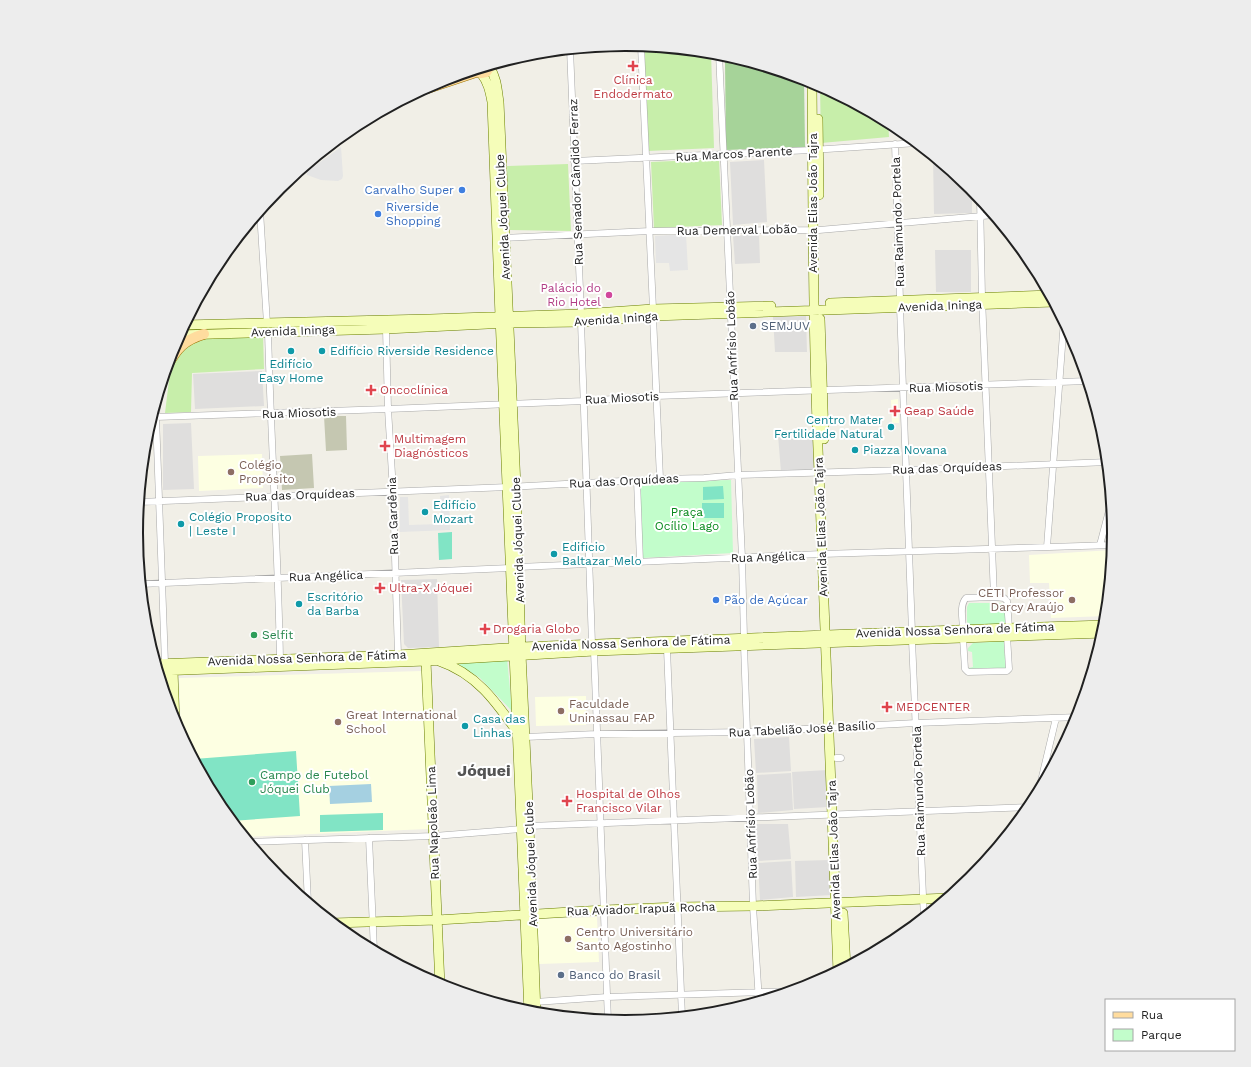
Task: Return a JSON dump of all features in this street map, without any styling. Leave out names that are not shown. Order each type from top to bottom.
[{"type":"main road","name":"Avenida Jóquei Clube","points":[[487,72],[494,75],[497,84],[499,102],[504,238],[504,320]]},
{"type":"main road","name":"Avenida Jóquei Clube","points":[[484,73],[490,89],[492,102],[512,487],[529,914],[535,1008]]},
{"type":"main road","name":"Avenida Elias João Tajra","points":[[812,89],[816,150]]},
{"type":"main road","name":"Avenida Elias João Tajra","points":[[818,91],[816,150],[816,307],[818,390],[839,902],[838,966]]},
{"type":"main road","name":"Avenida Ininga","points":[[982,301],[1045,295]]},
{"type":"main road","name":"Avenida Ininga","points":[[186,335],[268,328],[581,318],[653,313],[900,303],[982,301],[1048,302]]},
{"type":"main road","name":"Avenida Ininga","points":[[191,325],[268,328],[386,329],[504,320]]},
{"type":"main road","points":[[182,344],[193,337],[204,334]]},
{"type":"main road","name":"Avenida Nossa Senhora de Fátima","points":[[164,668],[280,659],[963,634],[1099,625]]},
{"type":"main road","name":"Avenida Nossa Senhora de Fátima","points":[[1008,632],[1098,633]]},
{"type":"main road","name":"Avenida Nossa Senhora de Fátima","points":[[593,648],[667,649],[744,642]]},
{"type":"main road","name":"Avenida Nossa Senhora de Fátima","points":[[164,668],[431,660],[518,651]]},
{"type":"main road","points":[[431,660],[456,668],[483,687],[522,735]]},
{"type":"main road","name":"Rua Napoleão Lima","points":[[431,660],[434,836],[440,978]]},
{"type":"main road","points":[[164,668],[167,682]]},
{"type":"main road","name":"Avenida Elias João Tajra","points":[[832,728],[838,758],[836,814]]},
{"type":"main road","name":"Rua Aviador Irapuã Rocha","points":[[341,923],[437,920],[604,910],[941,898]]},
{"type":"main road","name":"Avenida Elias João Tajra","points":[[839,902],[845,963]]},
{"type":"main road","name":"Avenida Jóquei Clube","points":[[529,914],[529,1007]]},
{"type":"street","points":[[641,51],[660,479]]},
{"type":"street","name":"Rua Senador Cândido Ferraz","points":[[570,54],[608,1015]]},
{"type":"street","name":"Rua Anfrísio Lobão","points":[[719,60],[742,558],[753,906],[759,997]]},
{"type":"street","name":"Rua Marcos Parente","points":[[574,162],[816,150],[908,143]]},
{"type":"street","name":"Rua Raimundo Portela","points":[[895,144],[912,636],[924,912]]},
{"type":"street","points":[[981,207],[982,301],[994,597]]},
{"type":"street","name":"Rua Demerval Lobão","points":[[504,238],[650,231],[816,230],[988,215]]},
{"type":"street","points":[[260,218],[268,328],[280,659]]},
{"type":"street","name":"Rua Gardênia","points":[[386,329],[398,655]]},
{"type":"street","points":[[1047,547],[1063,331]]},
{"type":"street","name":"Rua Miosotis","points":[[157,417],[270,414],[584,401],[656,396],[985,386],[1083,381]]},
{"type":"street","points":[[156,421],[163,583],[164,668]]},
{"type":"street","name":"Rua das Orquídeas","points":[[144,502],[512,487],[738,475],[1103,462]]},
{"type":"street","points":[[637,480],[640,562]]},
{"type":"street","points":[[1100,546],[1107,517]]},
{"type":"street","name":"Rua Angélica","points":[[146,584],[825,554],[1108,545]]},
{"type":"street","points":[[966,598],[1004,598],[1006,600],[1008,632],[1009,669],[1007,671],[968,672],[964,669],[962,607],[966,598]]},
{"type":"street","points":[[667,649],[682,1013]]},
{"type":"street","name":"Rua Tabelião José Basílio","points":[[522,735],[748,732],[916,723],[1071,717]]},
{"type":"street","points":[[1042,777],[1056,718]]},
{"type":"street","points":[[255,842],[434,836],[526,828],[601,824],[1023,807]]},
{"type":"street","points":[[369,838],[374,945]]},
{"type":"street","points":[[305,840],[308,897]]},
{"type":"street","points":[[535,1002],[608,997],[776,992]]},
{"type":"shaded area","points":[[341,147],[342,179],[338,181],[321,180],[307,175],[307,171]]},
{"type":"shaded area","points":[[764,160],[767,222],[733,225],[730,162]]},
{"type":"shaded area","points":[[933,162],[972,197],[972,213],[934,214]]},
{"type":"shaded area","points":[[686,234],[688,270],[670,271],[669,263],[656,263],[655,236]]},
{"type":"shaded area","points":[[759,234],[760,263],[735,264],[733,236]]},
{"type":"shaded area","points":[[935,250],[971,250],[971,292],[936,292]]},
{"type":"shaded area","points":[[806,316],[807,352],[775,352],[773,317]]},
{"type":"shaded area","points":[[262,371],[264,406],[195,409],[193,374]]},
{"type":"shaded area","name":"Geap Saúde","points":[[898,399],[899,423],[892,423],[891,400]]},
{"type":"shaded area","points":[[324,416],[346,416],[347,450],[326,451]]},
{"type":"shaded area","points":[[191,423],[194,489],[163,490],[163,424]]},
{"type":"shaded area","points":[[814,434],[815,470],[781,472],[778,435]]},
{"type":"shaded area","name":"Colégio Propósito","points":[[262,454],[263,488],[199,491],[198,456]]},
{"type":"shaded area","points":[[312,454],[314,488],[282,490],[280,456]]},
{"type":"shaded area","points":[[449,495],[450,530],[400,532],[400,497],[408,497],[409,525],[441,524],[440,496]]},
{"type":"shaded area","name":"CETI Professor Darcy Araújo","points":[[1107,550],[1101,616],[1051,618],[1049,583],[1030,583],[1029,555]]},
{"type":"shaded area","points":[[437,579],[439,647],[408,648],[404,644],[401,580]]},
{"type":"shaded area","points":[[422,671],[428,829],[251,837],[224,802],[193,747],[180,719],[179,678]]},
{"type":"shaded area","name":"Faculdade Uninassau FAP","points":[[586,696],[586,725],[536,726],[535,697]]},
{"type":"shaded area","points":[[789,737],[791,771],[756,773],[754,739]]},
{"type":"shaded area","points":[[828,770],[828,807],[794,809],[792,772]]},
{"type":"shaded area","points":[[791,773],[793,810],[758,813],[757,775]]},
{"type":"shaded area","points":[[755,824],[788,824],[791,859],[758,861]]},
{"type":"shaded area","points":[[829,860],[832,895],[796,897],[795,861]]},
{"type":"shaded area","points":[[791,861],[793,897],[760,900],[758,863]]},
{"type":"shaded area","name":"Centro Universitário Santo Agostinho","points":[[597,917],[599,962],[539,964],[537,919]]},
{"type":"green space","points":[[644,52],[711,59],[714,148],[648,151]]},
{"type":"green space","points":[[725,61],[750,67],[804,86],[805,147],[726,150]]},
{"type":"green space","points":[[820,93],[839,101],[888,129],[889,137],[821,143]]},
{"type":"green space","points":[[719,159],[722,225],[654,228],[651,162]]},
{"type":"green space","points":[[568,164],[571,231],[510,230],[507,166]]},
{"type":"green space","points":[[263,334],[264,369],[192,373],[191,412],[165,413],[169,377],[179,352],[181,348],[203,337]]},
{"type":"green space","name":"Praça Ocílio Lago","points":[[731,480],[733,553],[642,558],[639,482]]},
{"type":"green space","points":[[723,486],[724,499],[703,500],[703,487]]},
{"type":"green space","points":[[702,503],[724,503],[724,518],[702,518]]},
{"type":"green space","points":[[452,532],[452,559],[439,560],[438,533]]},
{"type":"green space","points":[[969,603],[1003,603],[1005,605],[1006,625],[967,627],[967,607]]},
{"type":"green space","points":[[1005,641],[1007,647],[1004,648],[1007,669],[970,672],[969,668],[973,667],[972,652],[968,651],[968,648],[973,643]]},
{"type":"green space","points":[[507,658],[512,711],[480,678],[455,662]]},
{"type":"green space","name":"Campo de Futebol Jóquei Club","points":[[296,751],[300,816],[238,820],[224,802],[199,759]]},
{"type":"green space","points":[[383,813],[383,830],[320,832],[320,815]]},
{"type":"water","points":[[371,784],[372,802],[330,804],[329,786]]},
{"type":"place","name":"Clínica Endodermato","points":[[633,66]]},
{"type":"place","name":"Carvalho Super","points":[[462,190]]},
{"type":"place","name":"Riverside Shopping","points":[[378,214]]},
{"type":"place","name":"Palácio do Rio Hotel","points":[[609,295]]},
{"type":"place","name":"SEMJUV","points":[[753,326]]},
{"type":"place","name":"Edifício Easy Home","points":[[291,351]]},
{"type":"place","name":"Edifício Riverside Residence","points":[[322,351]]},
{"type":"place","name":"Oncoclínica","points":[[371,390]]},
{"type":"place","name":"Geap Saúde","points":[[895,411]]},
{"type":"place","name":"Centro Mater Fertilidade Natural","points":[[891,427]]},
{"type":"place","name":"Multimagem Diagnósticos","points":[[385,446]]},
{"type":"place","name":"Piazza Novana","points":[[855,450]]},
{"type":"place","name":"Colégio Propósito","points":[[231,472]]},
{"type":"place","name":"Edifício Mozart","points":[[425,512]]},
{"type":"place","name":"Colégio Proposito | Leste I","points":[[181,524]]},
{"type":"place","name":"Edificio Baltazar Melo","points":[[554,554]]},
{"type":"place","name":"Ultra-X Jóquei","points":[[380,588]]},
{"type":"place","name":"Pão de Açúcar","points":[[716,600]]},
{"type":"place","name":"CETI Professor Darcy Araújo","points":[[1072,600]]},
{"type":"place","name":"Escritório da Barba","points":[[299,604]]},
{"type":"place","name":"Drogaria Globo","points":[[485,629]]},
{"type":"place","name":"Selfit","points":[[254,635]]},
{"type":"place","name":"MEDCENTER","points":[[887,707]]},
{"type":"place","name":"Faculdade Uninassau FAP","points":[[561,711]]},
{"type":"place","name":"Great International School","points":[[338,722]]},
{"type":"place","name":"Casa das Linhas","points":[[465,726]]},
{"type":"place","name":"Campo de Futebol Jóquei Club","points":[[252,782]]},
{"type":"place","name":"Hospital de Olhos Francisco Vilar","points":[[567,801]]},
{"type":"place","name":"Centro Universitário Santo Agostinho","points":[[568,939]]},
{"type":"place","name":"Banco do Brasil","points":[[561,975]]},
{"type":"district","name":"Jóquei","points":[[484,770]]}]
